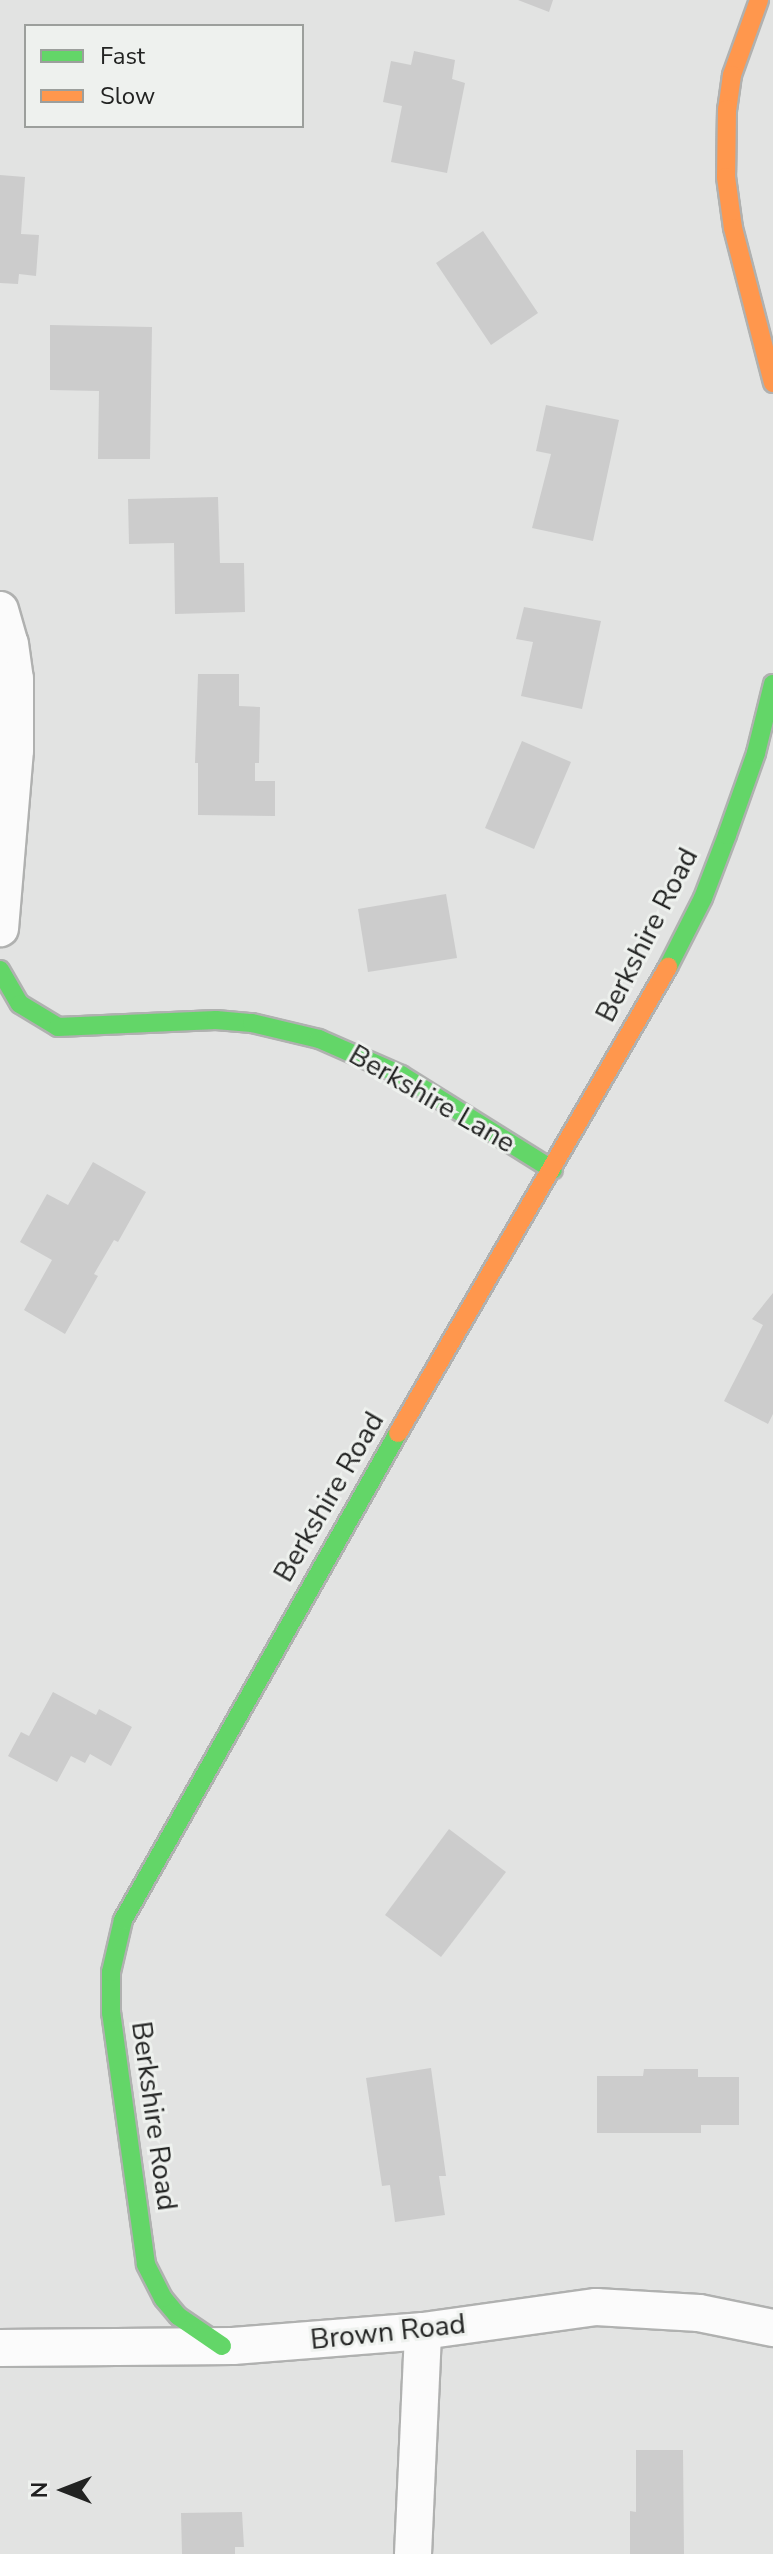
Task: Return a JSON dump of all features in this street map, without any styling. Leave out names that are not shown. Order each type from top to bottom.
[{"type":"street","points":[[759,0],[741,42],[732,75],[727,109],[726,177],[733,228],[773,383]]},
{"type":"street","points":[[0,610],[10,644],[15,679],[15,750],[0,928]]},
{"type":"street","name":"Berkshire Road","points":[[222,2346],[178,2316],[163,2298],[146,2264],[111,2013],[111,1972],[123,1920],[320,1566],[553,1170],[703,898],[756,753],[773,684]]},
{"type":"street","name":"Berkshire Lane","points":[[0,970],[20,1004],[58,1027],[216,1020],[252,1023],[319,1039],[401,1075],[553,1170]]},
{"type":"street","name":"Brown Road","points":[[0,2348],[222,2346],[423,2331],[596,2307],[699,2313],[773,2328]]},
{"type":"street","points":[[413,2554],[423,2331]]},
{"type":"building","points":[[518,0],[553,0],[549,12]]},
{"type":"building","points":[[414,51],[455,60],[452,79],[465,83],[447,173],[391,162],[402,106],[383,102],[391,61],[411,65]]},
{"type":"building","points":[[0,175],[25,177],[21,234],[39,235],[36,276],[19,274],[18,284],[0,283]]},
{"type":"building","points":[[483,231],[538,313],[491,345],[436,263]]},
{"type":"building","points":[[50,325],[152,327],[150,459],[98,459],[99,391],[50,390]]},
{"type":"building","points":[[546,405],[619,420],[593,541],[532,528],[551,454],[536,451]]},
{"type":"building","points":[[218,497],[220,563],[244,563],[245,612],[175,614],[174,543],[129,544],[128,499]]},
{"type":"building","points":[[524,607],[601,621],[582,709],[521,696],[533,642],[516,639]]},
{"type":"building","points":[[198,674],[239,674],[239,706],[260,707],[259,763],[255,763],[255,781],[275,781],[275,816],[198,815],[198,763],[195,763]]},
{"type":"building","points":[[522,741],[571,762],[534,849],[485,828]]},
{"type":"building","points":[[446,894],[457,958],[368,972],[358,909]]},
{"type":"building","points":[[93,1162],[146,1192],[118,1242],[114,1240],[94,1274],[98,1276],[65,1334],[24,1310],[52,1260],[20,1242],[47,1194],[68,1205]]},
{"type":"building","points":[[773,1293],[773,1414],[768,1424],[724,1401],[763,1325],[752,1319]]},
{"type":"building","points":[[53,1692],[96,1715],[99,1709],[132,1727],[111,1766],[90,1754],[85,1763],[71,1756],[57,1782],[8,1756],[21,1732],[29,1736]]},
{"type":"building","points":[[449,1829],[506,1872],[441,1957],[385,1915]]},
{"type":"building","points":[[431,2068],[446,2176],[439,2176],[445,2215],[395,2222],[390,2185],[382,2186],[366,2078]]},
{"type":"building","points":[[644,2069],[698,2069],[698,2077],[739,2077],[739,2125],[701,2125],[701,2133],[597,2133],[597,2076],[643,2076]]},
{"type":"building","points":[[636,2450],[683,2450],[684,2554],[630,2554],[630,2511],[636,2512]]},
{"type":"building","points":[[242,2512],[244,2547],[235,2547],[235,2554],[182,2554],[181,2513]]},
{"type":"traffic: fast","points":[[668,967],[703,898],[727,835],[756,753],[773,684]]},
{"type":"traffic: fast","points":[[0,970],[20,1004],[58,1027],[216,1020],[252,1023],[319,1039],[401,1075],[553,1170]]},
{"type":"traffic: fast","points":[[222,2346],[178,2316],[163,2298],[146,2264],[111,2013],[111,1972],[123,1920],[398,1433]]},
{"type":"traffic: slow","points":[[759,0],[732,75],[727,109],[726,177],[733,228],[773,383]]},
{"type":"traffic: slow","points":[[398,1433],[668,967]]}]
